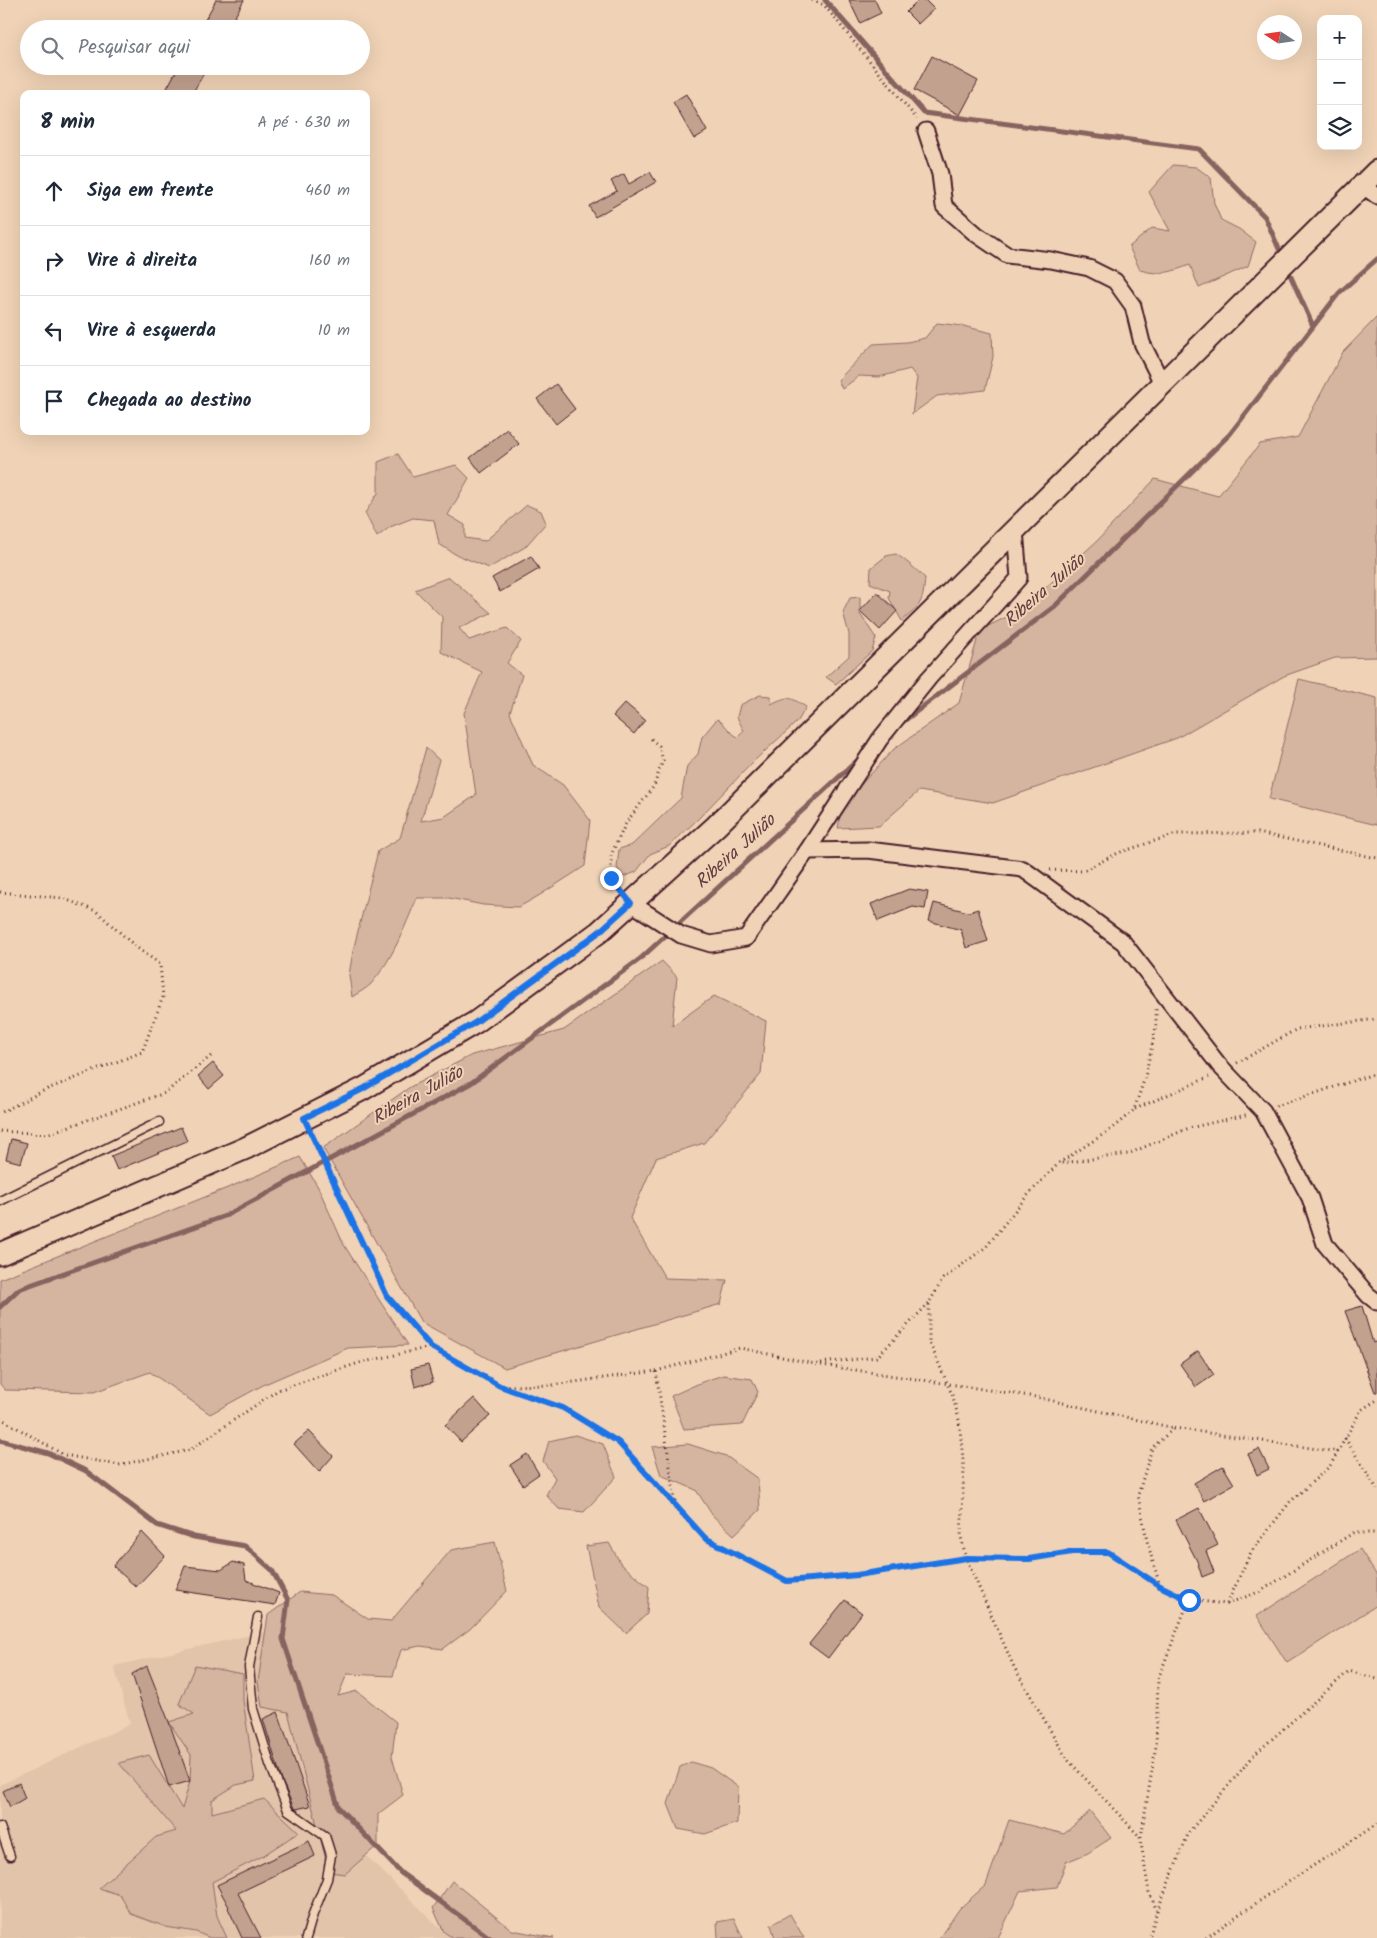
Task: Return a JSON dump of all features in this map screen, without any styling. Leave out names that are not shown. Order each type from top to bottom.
[{"type":"main road","points":[[0,1254],[246,1148],[363,1089],[476,1022],[599,932],[716,826],[1162,384],[1372,184]]},
{"type":"street","points":[[926,131],[940,174],[944,206],[976,234],[1007,255],[1051,260],[1089,268],[1114,281],[1133,306],[1142,343],[1162,384]]},
{"type":"street","points":[[631,903],[682,935],[711,944],[746,938],[880,740],[929,678],[1019,578],[1015,530]]},
{"type":"street","points":[[807,850],[868,850],[1023,870],[1123,942],[1224,1070],[1263,1111],[1310,1198],[1325,1244],[1368,1295],[1377,1302]]},
{"type":"lane","points":[[0,1201],[159,1122]]},
{"type":"lane","points":[[258,1617],[249,1667],[253,1708],[270,1764],[288,1810],[325,1836],[331,1855],[327,1879],[306,1938]]},
{"type":"lane","points":[[0,1827],[10,1856]]},
{"type":"path","points":[[812,0],[824,5],[903,100],[926,131]]},
{"type":"path","points":[[631,903],[611,878],[611,855],[626,823],[654,786],[663,760],[659,746],[649,738]]},
{"type":"path","points":[[1023,870],[1084,871],[1118,853],[1176,834],[1258,833],[1377,858]]},
{"type":"path","points":[[0,892],[62,898],[96,911],[136,947],[160,964],[163,997],[142,1052],[45,1090],[0,1113]]},
{"type":"path","points":[[1134,1110],[1145,1078],[1156,1027],[1156,983]]},
{"type":"path","points":[[815,1364],[877,1357],[929,1303],[944,1279],[986,1247],[1026,1197],[1059,1163],[1110,1130],[1134,1110],[1224,1070],[1297,1029],[1377,1019]]},
{"type":"path","points":[[0,1131],[47,1134],[165,1093],[212,1056]]},
{"type":"path","points":[[1059,1163],[1128,1154],[1189,1128],[1263,1111],[1377,1073]]},
{"type":"path","points":[[304,1118],[387,1296],[431,1347],[500,1386],[563,1408],[618,1442],[705,1538],[787,1581],[857,1575],[966,1558],[1029,1559],[1072,1552],[1108,1552],[1160,1586],[1189,1600],[1227,1604],[1261,1591],[1353,1533],[1377,1533]]},
{"type":"path","points":[[929,1303],[929,1341],[947,1384],[959,1420],[964,1468],[961,1537],[966,1558],[1014,1667],[1067,1759],[1140,1837]]},
{"type":"path","points":[[0,1418],[64,1455],[119,1465],[190,1450],[278,1390],[359,1363],[431,1347]]},
{"type":"path","points":[[500,1386],[552,1385],[656,1371],[740,1348],[815,1364],[1036,1398],[1174,1428],[1338,1452]]},
{"type":"path","points":[[656,1371],[676,1508]]},
{"type":"path","points":[[1227,1604],[1251,1552],[1290,1502],[1330,1466],[1360,1410],[1377,1400]]},
{"type":"path","points":[[1160,1586],[1147,1541],[1138,1495],[1152,1448],[1174,1428]]},
{"type":"path","points":[[1345,1438],[1377,1489]]},
{"type":"path","points":[[1157,1911],[1149,1892],[1140,1837],[1156,1746],[1158,1680],[1189,1600]]},
{"type":"path","points":[[1149,1938],[1157,1911],[1189,1832],[1255,1754],[1349,1671],[1377,1679]]},
{"type":"path","points":[[1206,1938],[1377,1824]]},
{"type":"shaded area","points":[[1173,165],[1196,167],[1211,178],[1214,203],[1221,220],[1239,229],[1256,242],[1248,266],[1199,288],[1190,265],[1165,272],[1154,273],[1140,270],[1129,247],[1152,228],[1170,231],[1149,192]]},
{"type":"shaded area","points":[[1377,317],[1377,657],[1335,658],[1284,676],[1177,738],[993,803],[919,791],[879,826],[838,828],[842,805],[894,749],[959,703],[980,630],[1021,610],[1098,540],[1155,479],[1218,496],[1260,444],[1298,437],[1343,352]]},
{"type":"shaded area","points":[[937,323],[963,326],[992,333],[993,357],[985,390],[937,396],[912,414],[917,378],[910,369],[879,377],[859,376],[842,389],[838,380],[873,344],[907,342],[925,338]]},
{"type":"shaded area","points":[[398,454],[413,477],[456,465],[469,478],[448,515],[465,525],[465,538],[485,541],[527,505],[541,511],[546,523],[525,547],[489,568],[455,554],[439,544],[434,520],[413,518],[390,527],[377,537],[365,513],[378,493],[378,462]]},
{"type":"shaded area","points":[[896,554],[925,578],[920,603],[902,621],[889,598],[890,591],[870,583],[871,568],[886,556]]},
{"type":"shaded area","points":[[449,577],[491,613],[459,628],[469,640],[507,628],[521,641],[507,663],[522,675],[510,713],[533,765],[563,785],[590,820],[585,866],[519,907],[483,905],[449,898],[417,898],[386,964],[371,984],[352,997],[349,975],[353,951],[378,851],[400,838],[426,748],[439,760],[421,821],[444,817],[476,795],[464,713],[482,672],[441,652],[442,617],[415,590]]},
{"type":"shaded area","points":[[860,597],[860,614],[876,638],[872,651],[836,684],[826,677],[849,656],[849,634],[843,612],[850,598]]},
{"type":"shaded area","points":[[1299,679],[1377,698],[1377,825],[1269,799]]},
{"type":"shaded area","points":[[760,695],[770,696],[771,704],[789,698],[806,707],[798,721],[754,761],[696,821],[669,846],[650,854],[636,872],[623,877],[617,868],[619,849],[632,845],[681,798],[687,766],[698,754],[702,737],[717,719],[738,737],[744,731],[737,717],[740,705]]},
{"type":"shaded area","points":[[662,961],[677,977],[672,1026],[714,996],[766,1021],[761,1074],[704,1143],[656,1158],[630,1218],[665,1278],[727,1280],[721,1304],[505,1368],[421,1322],[323,1148],[410,1087],[472,1055],[564,1030]]},
{"type":"shaded area","points":[[300,1157],[318,1187],[344,1245],[408,1345],[348,1348],[265,1384],[210,1414],[150,1372],[94,1392],[5,1390],[0,1384],[0,1279]]},
{"type":"shaded area","points":[[723,1375],[752,1379],[758,1392],[742,1425],[684,1429],[671,1396]]},
{"type":"shaded area","points":[[575,1435],[603,1444],[616,1477],[584,1512],[559,1509],[546,1495],[555,1478],[543,1461],[549,1441]]},
{"type":"shaded area","points":[[688,1444],[726,1456],[758,1479],[760,1510],[734,1535],[713,1516],[696,1490],[661,1475],[652,1447]]},
{"type":"shaded area","points":[[495,1542],[507,1591],[470,1629],[443,1649],[420,1646],[401,1650],[393,1676],[347,1674],[338,1696],[357,1691],[396,1722],[392,1757],[403,1795],[378,1814],[378,1845],[345,1874],[329,1872],[288,1712],[262,1707],[258,1682],[268,1615],[300,1592],[332,1595],[368,1619],[391,1621],[451,1550]]},
{"type":"shaded area","points":[[609,1543],[621,1564],[649,1587],[647,1614],[626,1633],[599,1607],[586,1546]]},
{"type":"shaded area","points":[[1360,1549],[1377,1576],[1377,1605],[1287,1663],[1257,1616]]},
{"type":"shaded area","points":[[268,1631],[333,1823],[444,1932],[453,1938],[0,1938],[0,1785],[130,1724],[114,1666]]},
{"type":"shaded area","points":[[195,1665],[243,1674],[243,1700],[255,1781],[236,1785],[212,1800],[212,1813],[264,1799],[299,1832],[261,1857],[212,1882],[217,1916],[227,1938],[210,1938],[196,1932],[166,1927],[131,1914],[120,1895],[99,1888],[156,1837],[176,1831],[119,1763],[149,1755],[182,1809],[190,1781],[191,1755],[169,1722],[194,1714],[179,1704]]},
{"type":"shaded area","points":[[691,1762],[711,1768],[738,1787],[737,1823],[705,1834],[678,1829],[668,1804],[680,1767]]},
{"type":"shaded area","points":[[1090,1811],[1111,1838],[1088,1853],[1066,1862],[1057,1887],[1020,1891],[998,1938],[939,1938],[960,1908],[986,1885],[1009,1820],[1064,1834]]},
{"type":"shaded area","points":[[452,1881],[512,1930],[554,1938],[453,1938],[444,1932],[433,1908]]},
{"type":"shaded area","points":[[790,1914],[804,1938],[775,1938],[771,1925]]},
{"type":"shaded area","points":[[734,1919],[743,1938],[718,1938],[717,1922]]},
{"type":"building","points":[[216,0],[244,0],[233,20],[205,20]]},
{"type":"building","points":[[849,0],[875,0],[881,13],[860,23]]},
{"type":"building","points":[[918,0],[925,0],[934,9],[918,24],[906,12]]},
{"type":"building","points":[[932,56],[978,81],[960,115],[914,90]]},
{"type":"building","points":[[174,75],[203,75],[194,90],[171,90],[167,88]]},
{"type":"building","points":[[686,94],[707,131],[694,139],[673,102]]},
{"type":"building","points":[[650,172],[656,182],[595,217],[589,206],[617,191],[611,181],[624,174],[629,184]]},
{"type":"building","points":[[556,384],[575,409],[556,424],[537,399]]},
{"type":"building","points":[[507,429],[519,444],[481,473],[470,458]]},
{"type":"building","points":[[531,556],[539,569],[500,592],[492,578]]},
{"type":"building","points":[[877,592],[897,611],[880,630],[860,611]]},
{"type":"building","points":[[625,703],[645,720],[634,734],[613,716]]},
{"type":"building","points":[[909,889],[928,892],[925,909],[913,907],[878,921],[871,904]]},
{"type":"building","points":[[934,903],[968,912],[978,909],[988,941],[966,948],[961,930],[929,921]]},
{"type":"building","points":[[213,1063],[224,1076],[209,1089],[198,1076]]},
{"type":"building","points":[[181,1127],[187,1141],[117,1170],[111,1156]]},
{"type":"building","points":[[11,1139],[27,1143],[21,1163],[6,1159]]},
{"type":"building","points":[[1362,1306],[1373,1343],[1377,1341],[1377,1392],[1375,1392],[1345,1311]]},
{"type":"building","points":[[1198,1351],[1214,1375],[1196,1387],[1180,1364]]},
{"type":"building","points":[[428,1365],[433,1382],[415,1387],[411,1369]]},
{"type":"building","points":[[474,1398],[490,1416],[461,1442],[445,1425]]},
{"type":"building","points":[[309,1431],[333,1456],[319,1472],[294,1444]]},
{"type":"building","points":[[1259,1449],[1269,1469],[1257,1475],[1248,1454]]},
{"type":"building","points":[[527,1454],[539,1474],[523,1485],[510,1465]]},
{"type":"building","points":[[1223,1466],[1234,1484],[1204,1501],[1194,1483]]},
{"type":"building","points":[[1199,1508],[1218,1545],[1206,1551],[1214,1572],[1202,1577],[1197,1561],[1176,1520]]},
{"type":"building","points":[[142,1532],[165,1556],[136,1587],[113,1566]]},
{"type":"building","points":[[233,1562],[244,1565],[246,1580],[279,1593],[275,1605],[175,1590],[185,1566],[221,1570]]},
{"type":"building","points":[[845,1600],[862,1613],[828,1658],[809,1644]]},
{"type":"building","points":[[147,1666],[190,1781],[169,1787],[132,1674]]},
{"type":"building","points":[[278,1712],[310,1806],[296,1809],[282,1781],[263,1719]]},
{"type":"building","points":[[19,1783],[25,1798],[10,1807],[3,1791]]},
{"type":"building","points":[[309,1841],[315,1856],[238,1893],[261,1938],[242,1938],[217,1885]]},
{"type":"waterway","points":[[825,0],[924,113],[1199,149],[1265,217],[1283,258]]},
{"type":"waterway","name":"Ribeira Julião","points":[[900,724],[1055,606],[1230,434],[1339,293],[1377,259]]},
{"type":"waterway","points":[[1287,268],[1313,326]]},
{"type":"waterway","name":"Ribeira Julião","points":[[0,1307],[19,1289],[225,1216],[471,1083],[640,959],[861,757]]},
{"type":"waterway","points":[[0,1440],[48,1453],[86,1471],[157,1525],[194,1537],[245,1546],[272,1570],[288,1600],[283,1639],[339,1808],[401,1873],[490,1938]]},
{"type":"route","points":[[611,878],[631,903],[599,932],[476,1022],[363,1089],[304,1118],[387,1296],[431,1347],[500,1386],[563,1408],[618,1442],[705,1538],[787,1581],[857,1575],[966,1558],[1029,1559],[1072,1552],[1108,1552],[1160,1586],[1189,1600]]}]
